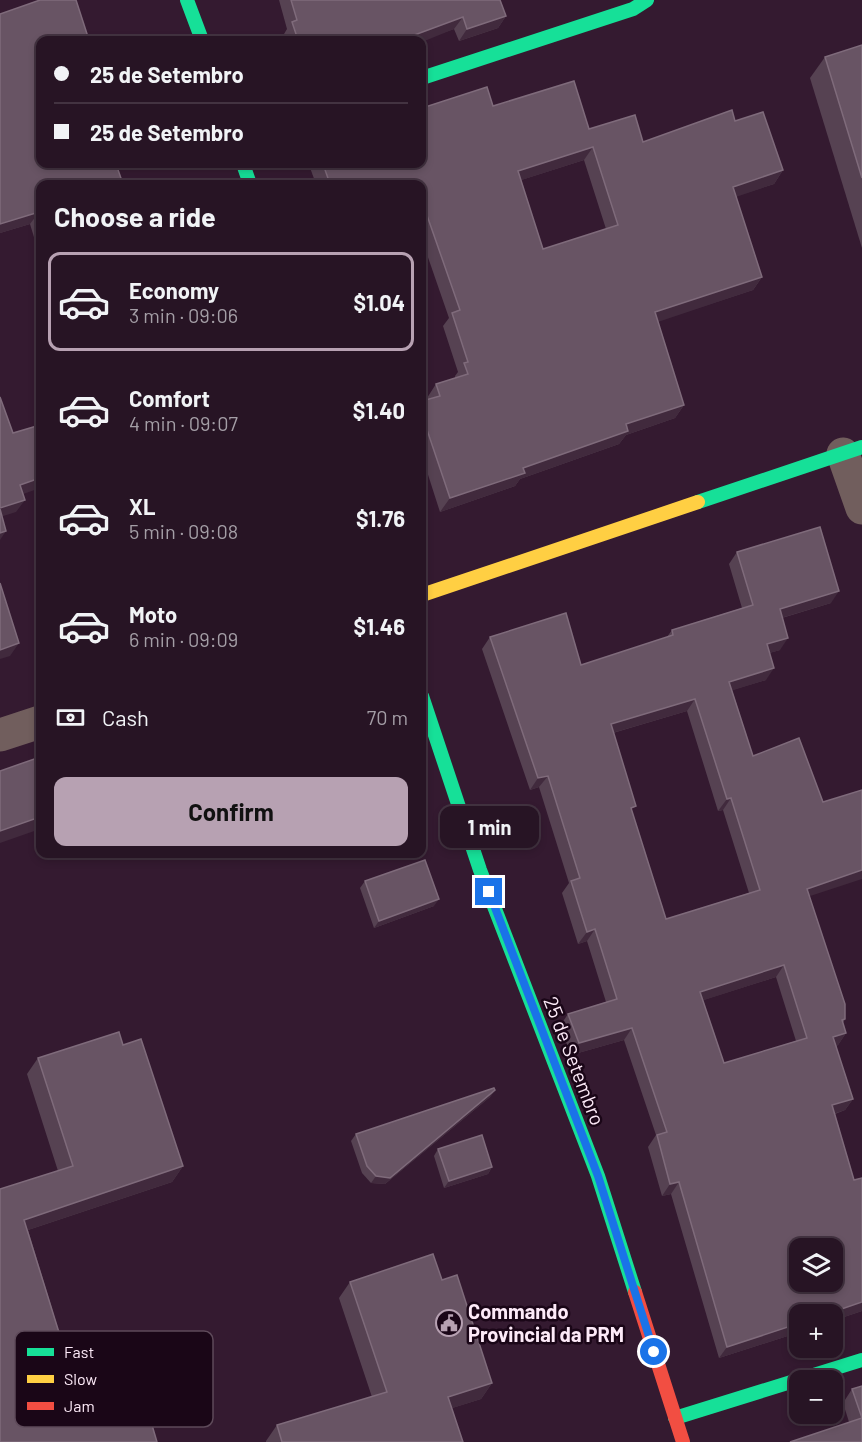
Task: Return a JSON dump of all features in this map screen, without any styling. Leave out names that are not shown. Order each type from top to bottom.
[{"type":"street","points":[[187,0],[200,36]]},
{"type":"street","points":[[426,77],[633,9],[647,0]]},
{"type":"street","points":[[426,595],[852,450],[862,508]]},
{"type":"street","name":"25 de Setembro","points":[[426,708],[480,870],[598,1176],[683,1442]]},
{"type":"street","points":[[0,735],[36,723]]},
{"type":"street","points":[[675,1418],[862,1360]]},
{"type":"building","points":[[40,0],[76,0],[88,36],[36,36],[36,168],[117,168],[122,180],[36,180],[36,213],[0,224],[0,14]]},
{"type":"building","points":[[291,0],[500,0],[506,16],[467,29],[463,17],[412,36],[297,36],[292,22],[297,20]]},
{"type":"building","points":[[862,45],[862,178],[825,57]]},
{"type":"building","points":[[574,81],[589,129],[635,115],[643,142],[732,110],[735,121],[763,112],[783,170],[733,187],[762,277],[655,312],[684,405],[626,424],[628,431],[523,468],[525,473],[450,498],[426,427],[426,400],[440,396],[436,384],[468,374],[464,363],[468,362],[452,313],[460,310],[426,212],[426,180],[329,180],[324,168],[426,168],[426,107],[487,87],[493,106]],"holes":[[[593,147],[618,225],[543,249],[518,171]]]},
{"type":"building","points":[[0,397],[13,433],[36,426],[36,479],[20,485],[25,500],[0,508]]},
{"type":"building","points":[[0,509],[6,531],[0,533]]},
{"type":"building","points":[[820,527],[839,591],[780,609],[788,638],[767,644],[774,668],[729,682],[753,756],[799,738],[823,802],[862,790],[862,870],[807,889],[845,1004],[845,1019],[842,1020],[846,1033],[833,1037],[853,1099],[832,1105],[854,1180],[862,1178],[862,1302],[843,1309],[843,1304],[789,1304],[789,1327],[727,1347],[679,1182],[670,1184],[657,1135],[667,1132],[632,1028],[579,1043],[568,1014],[617,999],[595,929],[587,932],[571,881],[580,878],[548,776],[538,778],[490,637],[566,613],[581,665],[673,635],[672,630],[753,605],[737,552]],"holes":[[[695,699],[727,799],[731,798],[760,890],[666,919],[631,808],[636,806],[611,724]],[[784,965],[807,1038],[724,1063],[700,992]]]},
{"type":"building","points":[[0,583],[19,643],[0,650]]},
{"type":"building","points":[[36,758],[36,818],[0,831],[0,771]]},
{"type":"building","points":[[425,860],[439,899],[379,921],[365,881]]},
{"type":"building","points":[[119,1032],[123,1045],[141,1039],[183,1166],[24,1220],[59,1331],[15,1331],[15,1427],[153,1427],[157,1442],[0,1442],[0,1189],[73,1166],[38,1058]]},
{"type":"building","points":[[494,1088],[495,1090],[390,1178],[376,1176],[367,1166],[356,1134]]},
{"type":"building","points":[[482,1135],[492,1167],[449,1181],[438,1149]]},
{"type":"building","points":[[433,1254],[442,1280],[457,1275],[492,1383],[448,1397],[463,1442],[282,1442],[277,1425],[387,1392],[350,1282]]},
{"type":"building","points":[[862,1386],[862,1418],[852,1389]]},
{"type":"building","points":[[862,1418],[862,1442],[790,1442]]},
{"type":"traffic: fast","points":[[187,0],[200,36]]},
{"type":"traffic: fast","points":[[426,77],[633,9],[647,0]]},
{"type":"traffic: fast","points":[[244,168],[249,180]]},
{"type":"traffic: fast","points":[[698,502],[862,447]]},
{"type":"traffic: fast","points":[[426,708],[480,870],[598,1176],[635,1292]]},
{"type":"traffic: fast","points":[[675,1418],[862,1360]]},
{"type":"traffic: slow","points":[[426,594],[698,502]]},
{"type":"traffic: jam","points":[[635,1292],[683,1442]]},
{"type":"place","name":"Commando Provincial da PRM","points":[[449,1323]]},
{"type":"route","points":[[489,892],[598,1176],[654,1352]]}]
